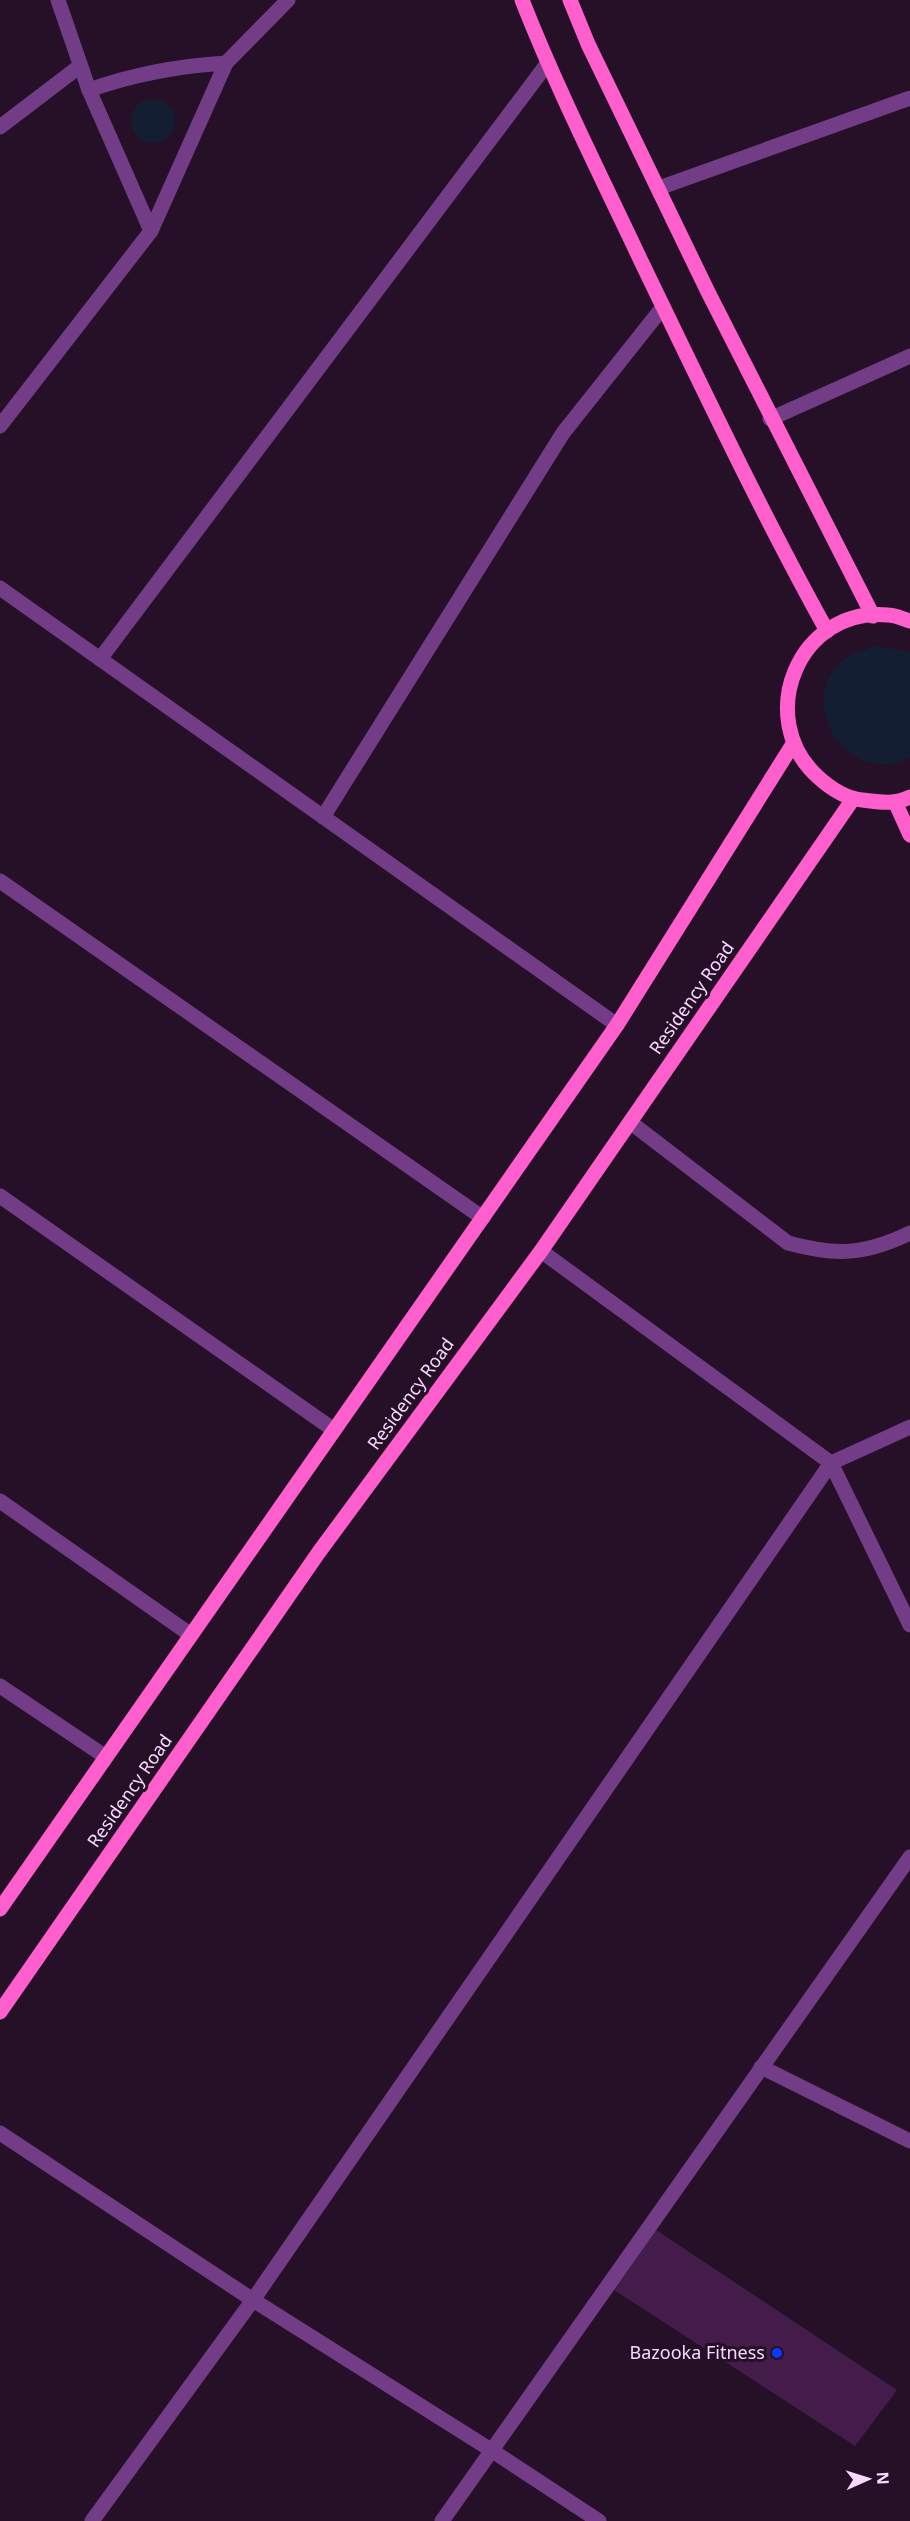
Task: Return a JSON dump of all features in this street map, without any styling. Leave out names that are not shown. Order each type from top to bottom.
[{"type":"main road","points":[[522,0],[547,64],[663,307],[776,538],[827,631]]},
{"type":"main road","points":[[570,0],[588,44],[770,419],[873,616]]},
{"type":"main road","points":[[909,620],[888,615],[856,617],[827,631],[804,653],[790,682],[786,713],[794,744],[808,768],[821,781],[853,799],[896,804],[910,796]]},
{"type":"main road","points":[[0,1909],[617,1025],[794,744]]},
{"type":"main road","name":"Residency Road","points":[[0,2012],[319,1552],[541,1251],[853,799]]},
{"type":"main road","points":[[896,804],[910,835]]},
{"type":"street","points":[[58,0],[89,90],[151,231]]},
{"type":"street","points":[[0,426],[151,231],[226,63],[288,0]]},
{"type":"street","points":[[89,90],[123,78],[180,66],[226,63]]},
{"type":"street","points":[[100,659],[547,64]]},
{"type":"street","points":[[0,127],[80,66]]},
{"type":"street","points":[[659,188],[910,98]]},
{"type":"street","points":[[323,817],[563,433],[663,307]]},
{"type":"street","points":[[770,419],[910,356]]},
{"type":"street","points":[[0,588],[617,1025]]},
{"type":"street","points":[[0,881],[483,1218]]},
{"type":"street","points":[[630,1122],[788,1244],[819,1251],[854,1253],[885,1245],[910,1233]]},
{"type":"street","points":[[0,1196],[334,1430]]},
{"type":"street","points":[[541,1251],[831,1463],[910,1625]]},
{"type":"street","points":[[92,2521],[253,2300],[831,1463],[910,1426]]},
{"type":"street","points":[[0,1501],[191,1635]]},
{"type":"street","points":[[0,1686],[106,1757]]},
{"type":"street","points":[[442,2521],[910,1857]]},
{"type":"street","points":[[761,2067],[910,2141]]},
{"type":"street","points":[[0,2133],[253,2300],[599,2521]]},
{"type":"shaded area","points":[[153,99],[168,106],[175,121],[168,136],[153,143],[138,136],[131,121],[138,106]]},
{"type":"shaded area","points":[[877,646],[910,652],[910,757],[886,764],[864,761],[846,750],[832,733],[825,713],[824,691],[832,671],[850,655]]},
{"type":"building","name":"Bazooka Fitness","points":[[656,2230],[897,2390],[855,2446],[614,2290]]},
{"type":"place","name":"Bazooka Fitness","points":[[777,2353]]}]
